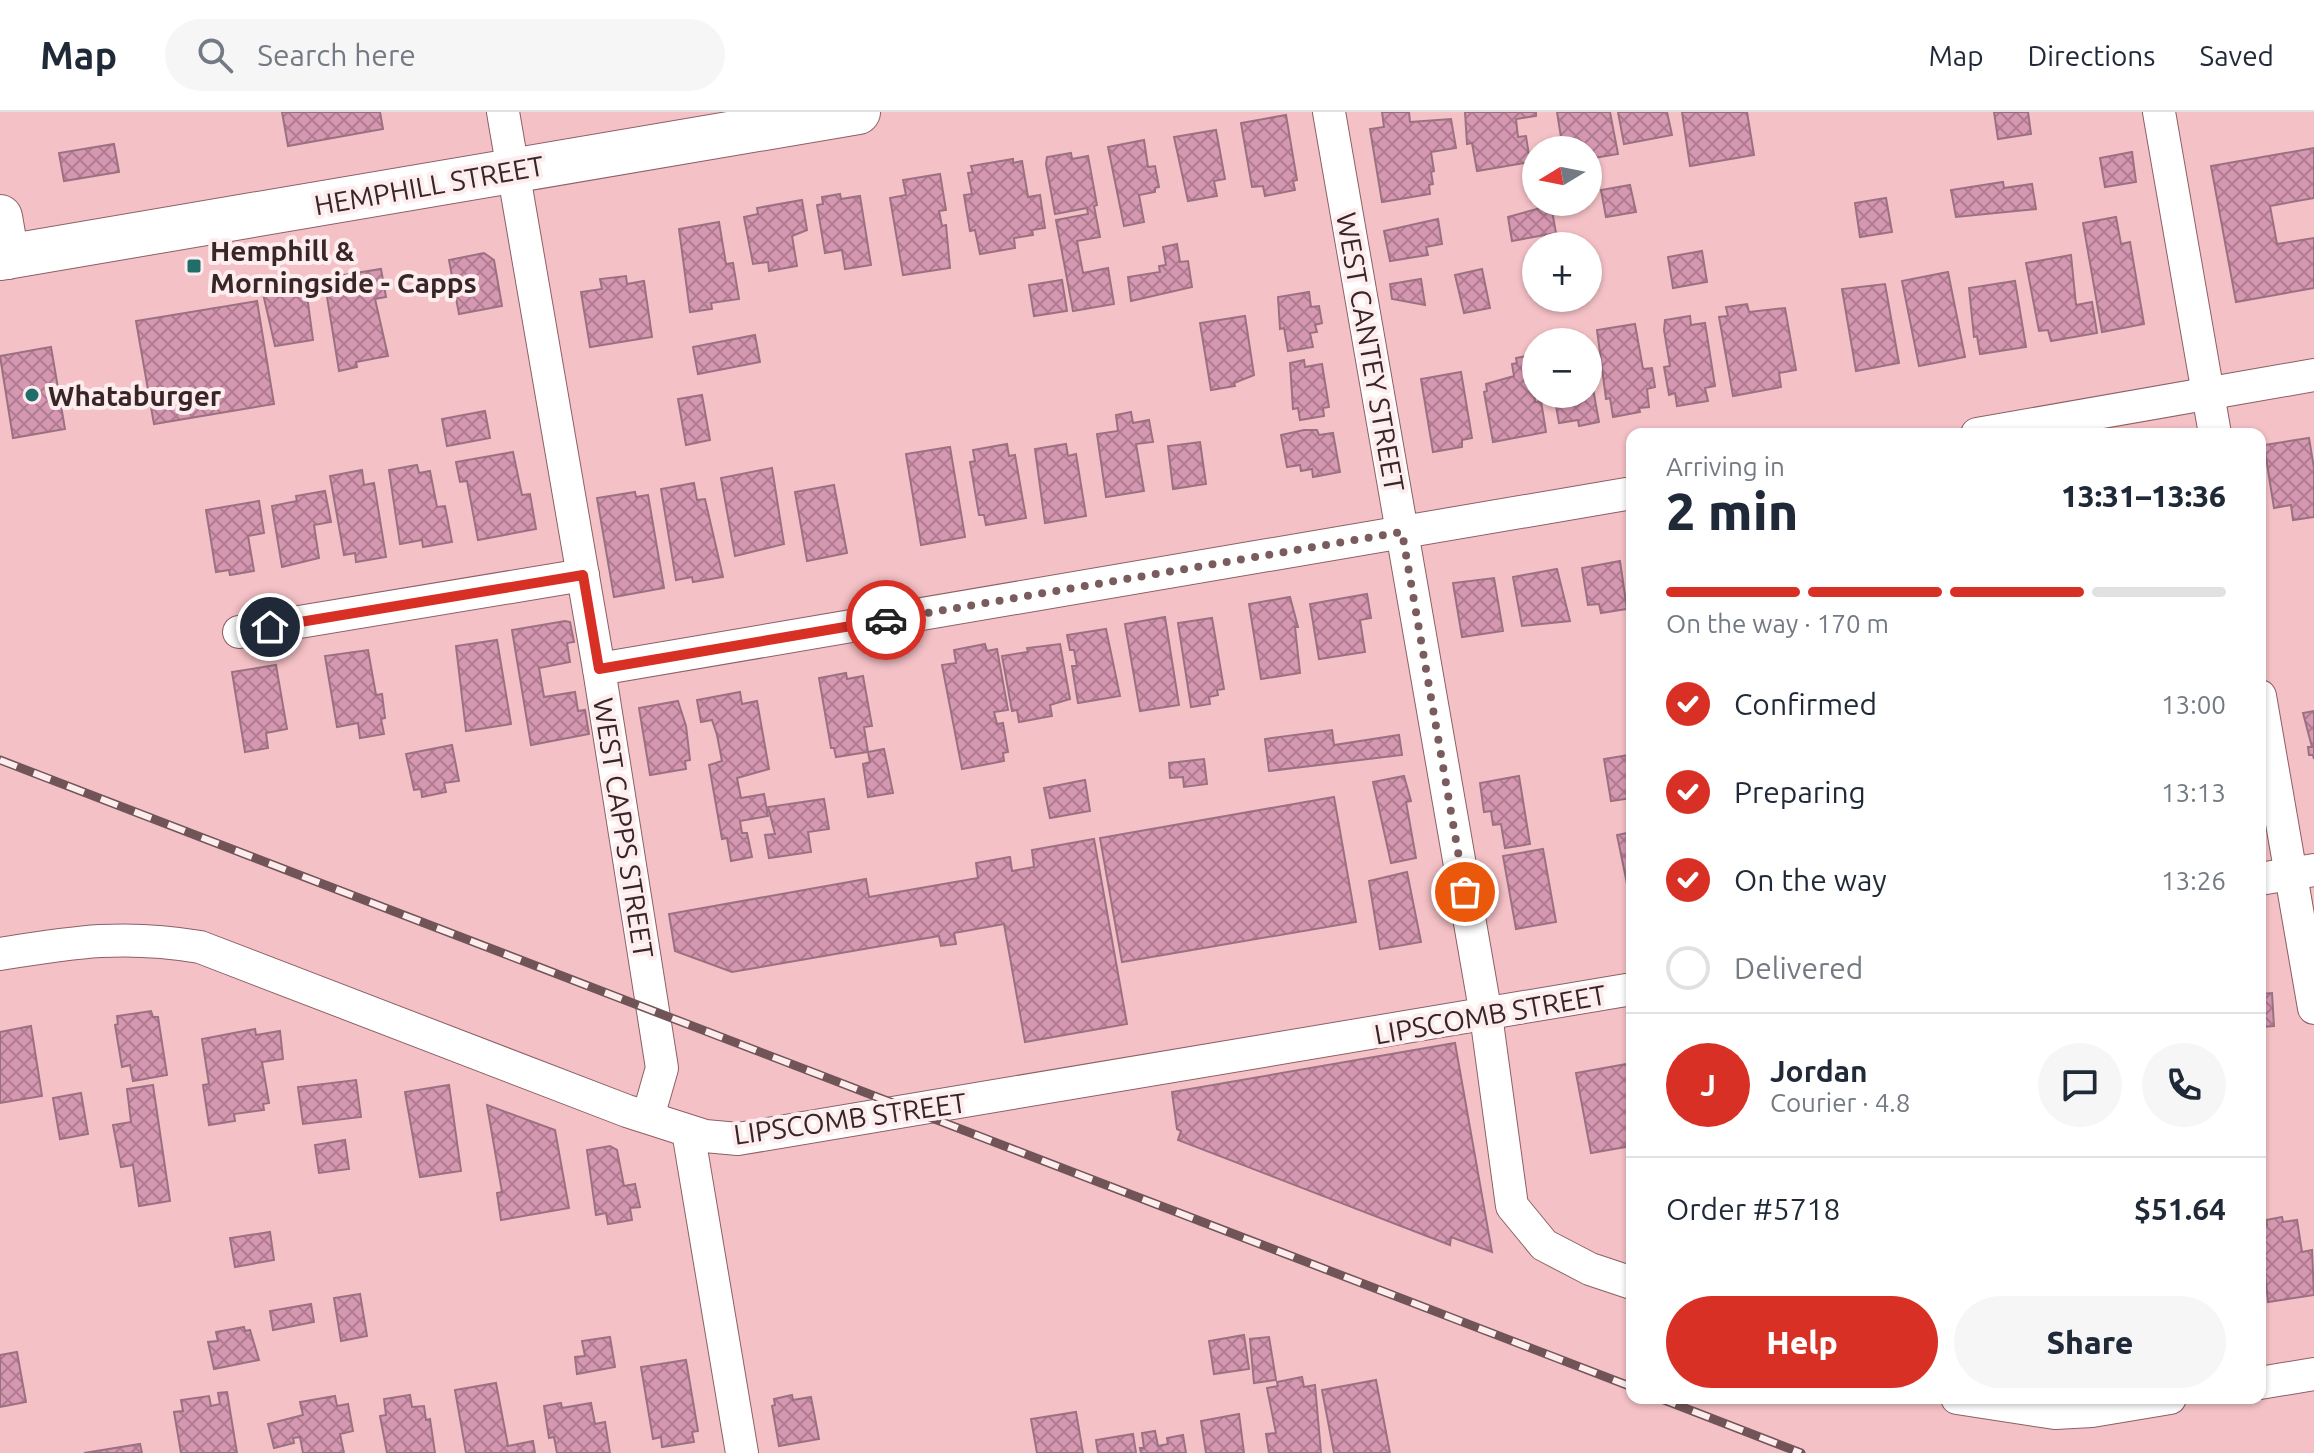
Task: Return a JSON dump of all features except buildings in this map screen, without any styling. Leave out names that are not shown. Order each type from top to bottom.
[{"type":"main road","name":"HEMPHILL STREET","points":[[2,244],[513,171],[858,112]]},
{"type":"street","name":"WEST CAPPS STREET","points":[[503,112],[599,669],[662,1068],[648,1117]]},
{"type":"street","name":"WEST CANTEY STREET","points":[[1329,112],[1486,1015],[1512,1206],[1544,1245],[1590,1269],[1626,1281]]},
{"type":"street","points":[[2159,112],[2214,428]]},
{"type":"street","points":[[2013,428],[2314,375]]},
{"type":"street","points":[[599,669],[1626,494]]},
{"type":"street","points":[[239,632],[583,575]]},
{"type":"street","points":[[2266,734],[2288,874],[2314,1008]]},
{"type":"street","name":"LIPSCOMB STREET","points":[[0,954],[79,941],[147,938],[200,947],[466,1052],[648,1117],[688,1131],[738,1139],[1626,990]]},
{"type":"street","points":[[688,1131],[742,1453]]},
{"type":"street","points":[[2266,1382],[2314,1374]]},
{"type":"street","points":[[1994,1404],[2055,1413],[2134,1404]]},
{"type":"railway","points":[[0,760],[1626,1385]]},
{"type":"railway","points":[[1674,1404],[1801,1453]]},
{"type":"way so far","points":[[886,620],[1402,532],[1465,892]]},
{"type":"place","name":"Hemphill & Morningside - Capps","points":[[194,266]]},
{"type":"place","name":"Whataburger","points":[[32,395]]},
{"type":"route","points":[[270,627],[583,575],[599,669],[886,620]]}]
